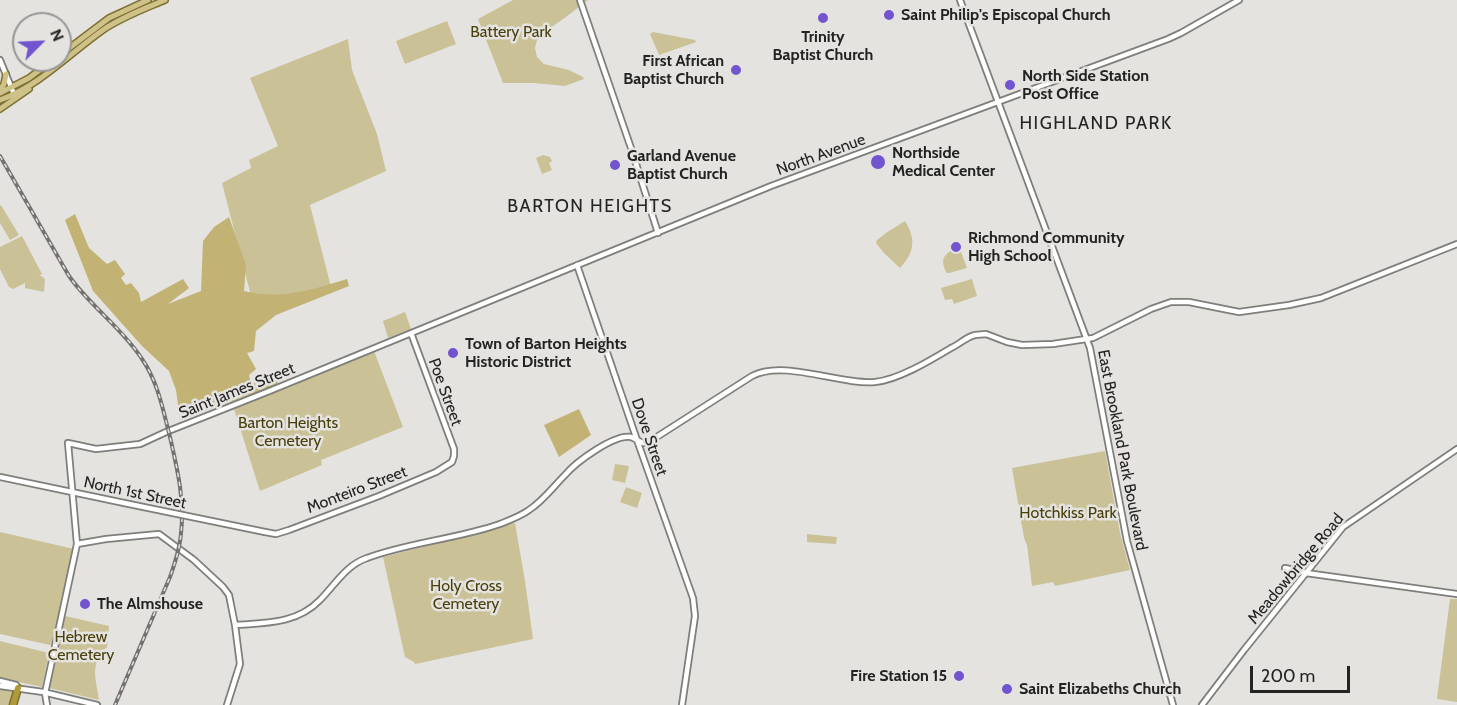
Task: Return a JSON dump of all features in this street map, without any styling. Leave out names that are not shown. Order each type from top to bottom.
[{"type":"highway","points":[[13,705],[18,688]]},
{"type":"main road","points":[[72,46],[103,22],[148,0]]},
{"type":"main road","points":[[6,74],[0,91],[13,91],[46,74],[112,24],[165,0]]},
{"type":"main road","points":[[0,100],[37,72]]},
{"type":"main road","points":[[0,110],[38,83],[46,74]]},
{"type":"street","points":[[580,0],[658,233]]},
{"type":"street","name":"East Brookland Park Boulevard","points":[[960,0],[1087,339],[1093,359],[1126,542],[1173,705]]},
{"type":"street","name":"North Avenue","points":[[411,333],[771,186],[1181,33],[1239,0]]},
{"type":"street","points":[[0,60],[13,91]]},
{"type":"street","points":[[235,625],[285,620],[304,612],[321,600],[352,566],[367,558],[479,531],[526,513],[539,503],[571,468],[614,440],[631,437],[643,443],[655,439],[752,376],[764,371],[785,370],[855,381],[878,382],[897,376],[975,334],[986,334],[1011,343],[1028,345],[1060,343],[1095,337],[1151,309],[1171,302],[1189,302],[1242,312],[1321,298],[1457,244]]},
{"type":"street","name":"Dove Street","points":[[578,265],[693,598],[695,616],[682,705]]},
{"type":"street","name":"Saint James Street","points":[[73,493],[68,443],[96,449],[140,444],[411,333]]},
{"type":"street","name":"Poe Street","points":[[411,333],[454,449],[453,459]]},
{"type":"street","name":"Meadowbridge Road","points":[[1202,705],[1348,522],[1457,449]]},
{"type":"street","name":"Monteiro Street","points":[[265,532],[276,534],[289,530],[379,496],[441,470],[453,459]]},
{"type":"street","name":"North 1st Street","points":[[0,477],[265,532]]},
{"type":"street","points":[[48,705],[45,693],[77,544],[73,493]]},
{"type":"street","points":[[77,544],[159,534],[194,560],[227,591],[235,625],[240,664],[227,705]]},
{"type":"street","points":[[1286,568],[1306,573],[1457,594]]},
{"type":"street","points":[[0,681],[16,685],[18,688]]},
{"type":"street","points":[[0,686],[94,704]]},
{"type":"green space","name":"Battery Park","points":[[513,0],[588,0],[543,33],[537,40],[535,48],[537,57],[544,64],[569,70],[584,79],[565,86],[503,83],[478,19]]},
{"type":"green space","points":[[447,21],[456,44],[405,64],[396,41]]},
{"type":"green space","points":[[653,32],[696,42],[659,55],[650,34]]},
{"type":"green space","points":[[348,39],[352,70],[377,134],[386,171],[310,205],[331,287],[257,319],[222,183],[251,168],[249,160],[278,146],[250,78]]},
{"type":"green space","points":[[543,155],[550,157],[552,161],[549,163],[552,170],[542,174],[536,158]]},
{"type":"green space","points":[[1,205],[19,235],[10,240],[0,223]]},
{"type":"green space","points":[[905,221],[911,234],[912,245],[909,256],[900,268],[876,243],[886,233]]},
{"type":"green space","points":[[22,236],[42,274],[39,276],[45,279],[44,292],[25,288],[25,283],[13,289],[9,287],[0,269],[0,247]]},
{"type":"green space","points":[[957,248],[960,249],[967,268],[947,273],[943,264],[944,258]]},
{"type":"green space","points":[[972,279],[977,296],[954,304],[952,299],[945,300],[941,288]]},
{"type":"green space","points":[[405,312],[411,329],[388,338],[383,321]]},
{"type":"green space","name":"Barton Heights Cemetery","points":[[374,351],[403,427],[321,460],[322,465],[260,491],[234,409]]},
{"type":"green space","name":"Hotchkiss Park","points":[[1105,451],[1120,533],[1130,570],[1055,586],[1053,582],[1032,586],[1027,545],[1012,468]]},
{"type":"green space","points":[[615,464],[629,466],[625,483],[612,480]]},
{"type":"green space","points":[[626,487],[642,493],[637,508],[620,502]]},
{"type":"green space","name":"Holy Cross Cemetery","points":[[515,523],[533,639],[415,664],[405,657],[383,557]]},
{"type":"green space","points":[[0,532],[74,549],[53,641],[50,645],[0,634]]},
{"type":"green space","points":[[807,534],[837,537],[836,544],[807,542]]},
{"type":"green space","points":[[1450,599],[1457,599],[1457,702],[1437,699]]},
{"type":"green space","name":"Hebrew Cemetery","points":[[65,616],[109,626],[107,647],[98,659],[95,672],[99,700],[49,688]]},
{"type":"green space","points":[[0,641],[49,653],[42,687],[0,678]]},
{"type":"green space","points":[[0,688],[11,691],[13,694],[9,705],[0,705]]},
{"type":"shaded area","points":[[75,214],[89,248],[107,264],[115,260],[125,274],[121,278],[126,285],[131,283],[139,293],[141,302],[183,279],[189,288],[168,304],[201,291],[203,241],[214,227],[229,217],[246,265],[244,291],[258,294],[283,294],[308,290],[347,279],[349,286],[276,315],[256,331],[254,351],[247,353],[256,369],[249,375],[251,384],[277,379],[278,385],[180,420],[176,390],[169,371],[142,346],[93,291],[65,220]]},
{"type":"shaded area","points":[[579,409],[591,435],[559,457],[544,425]]},
{"type":"railway","points":[[0,156],[69,276],[125,337],[148,368],[159,397],[175,460],[182,508],[178,550],[170,577],[115,705]]},
{"type":"place","name":"Saint Philip's Episcopal Church","points":[[889,15]]},
{"type":"place","name":"Trinity Baptist Church","points":[[823,18]]},
{"type":"place","name":"First African Baptist Church","points":[[736,70]]},
{"type":"place","name":"North Side Station Post Office","points":[[1010,85]]},
{"type":"place","name":"Northside Medical Center","points":[[878,162]]},
{"type":"place","name":"Garland Avenue Baptist Church","points":[[615,165]]},
{"type":"place","name":"Richmond Community High School","points":[[956,247]]},
{"type":"place","name":"Town of Barton Heights Historic District","points":[[453,353]]},
{"type":"place","name":"The Almshouse","points":[[85,604]]},
{"type":"place","name":"Fire Station 15","points":[[959,676]]},
{"type":"place","name":"Saint Elizabeths Church","points":[[1007,689]]},
{"type":"district","name":"HIGHLAND PARK","points":[[1096,124]]},
{"type":"district","name":"BARTON HEIGHTS","points":[[590,207]]}]
